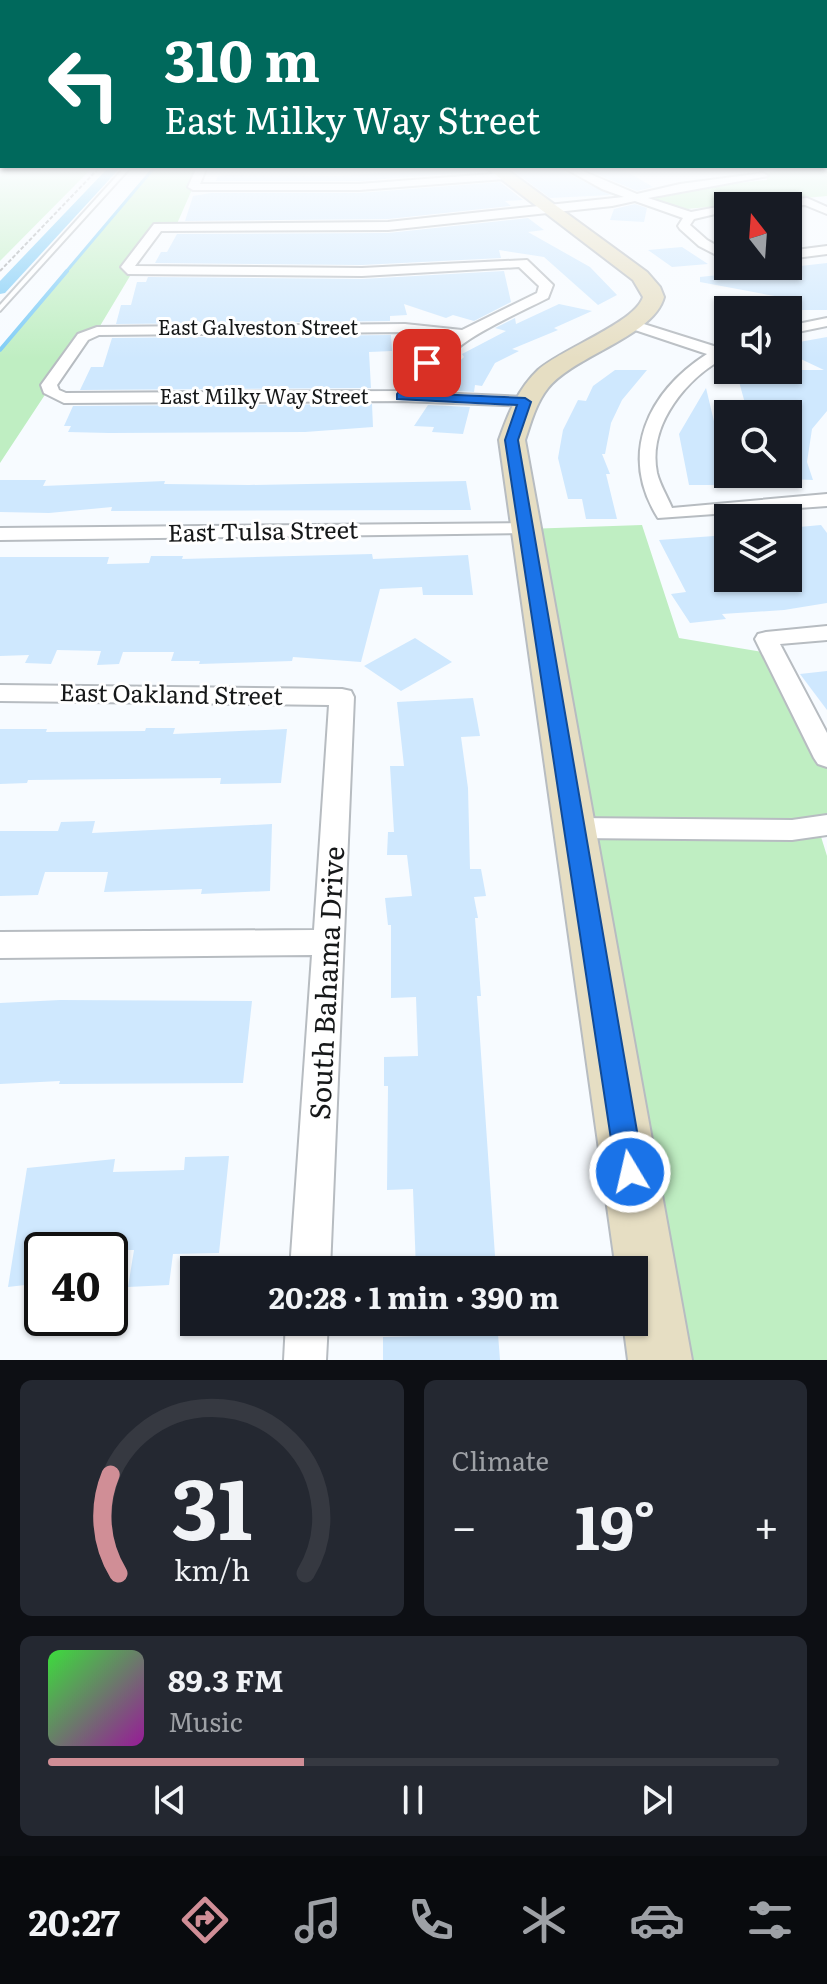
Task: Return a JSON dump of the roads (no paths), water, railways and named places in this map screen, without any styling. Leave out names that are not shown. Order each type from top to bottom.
[{"type":"street","points":[[154,232],[128,267],[133,271],[332,273],[522,263],[546,285],[543,295],[456,339],[427,363],[402,396]]},
{"type":"street","points":[[582,232],[652,286],[652,305],[638,321],[553,370],[525,402],[512,440],[660,1360]]},
{"type":"street","points":[[691,232],[714,249]]},
{"type":"street","points":[[802,253],[827,250]]},
{"type":"street","points":[[802,327],[827,322]]},
{"type":"street","points":[[631,324],[714,348]]},
{"type":"street","name":"East Galveston Street","points":[[52,393],[49,385],[83,337],[97,331],[405,328],[467,335]]},
{"type":"street","points":[[714,357],[693,371],[662,406],[649,435],[647,470],[665,514],[827,500]]},
{"type":"street","name":"East Milky Way Street","points":[[52,393],[64,398],[402,396],[525,402]]},
{"type":"street","name":"East Tulsa Street","points":[[0,534],[526,529]]},
{"type":"street","points":[[827,633],[766,639],[827,758]]},
{"type":"street","name":"East Oakland Street","points":[[0,693],[342,697]]},
{"type":"street","name":"South Bahama Drive","points":[[311,1256],[342,697]]},
{"type":"street","points":[[575,828],[792,830],[827,825]]},
{"type":"street","points":[[0,945],[329,942]]},
{"type":"street","points":[[305,1360],[306,1336]]},
{"type":"lane","points":[[0,309],[69,232]]},
{"type":"waterway","points":[[0,290],[54,232]]},
{"type":"waterway","points":[[65,273],[99,232]]},
{"type":"waterway","points":[[0,350],[67,271]]}]
